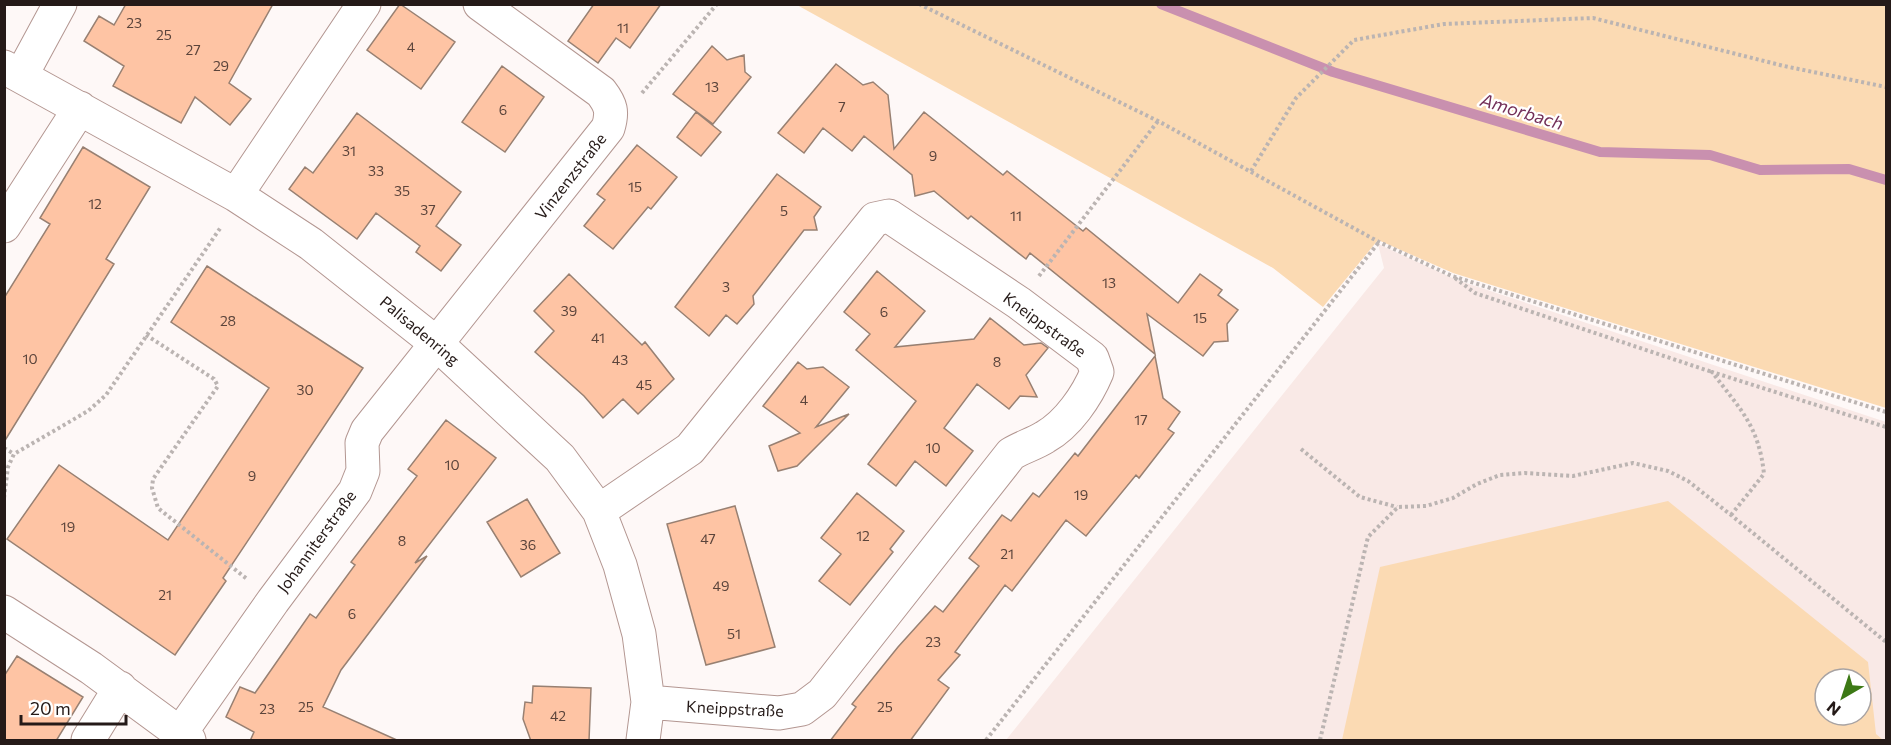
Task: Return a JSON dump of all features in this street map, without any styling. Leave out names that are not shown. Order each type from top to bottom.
[{"type":"street","points":[[13,71],[60,4]]},
{"type":"street","points":[[238,197],[364,4]]},
{"type":"street","name":"Vinzenzstraße","points":[[436,344],[595,147],[608,128],[612,114],[610,104],[601,92],[480,4]]},
{"type":"street","name":"Palisadenring","points":[[13,71],[238,197],[311,244],[436,344],[560,458],[599,511],[620,565],[639,634],[648,702],[643,741]]},
{"type":"street","points":[[4,226],[80,108]]},
{"type":"street","name":"Kneippstraße","points":[[599,511],[690,449],[875,219],[889,216],[1018,303],[1092,358],[1097,372],[1090,388],[1061,426],[1011,454],[822,694],[801,710],[779,713],[648,702]]},
{"type":"street","name":"Johanniterstraße","points":[[184,738],[273,601],[355,491],[363,471],[362,443],[367,431],[436,344]]},
{"type":"street","points":[[4,612],[120,688],[184,738]]},
{"type":"street","points":[[88,741],[120,688]]},
{"type":"path","points":[[612,114],[647,89],[717,4]]},
{"type":"path","points":[[920,4],[1158,121],[1379,242],[1452,276],[1887,412]]},
{"type":"path","points":[[1251,171],[1296,98],[1354,40],[1444,24],[1593,18],[1784,66],[1887,87]]},
{"type":"path","points":[[1018,303],[1158,121]]},
{"type":"path","points":[[4,498],[8,467],[14,454],[88,411],[106,395],[238,197]]},
{"type":"path","points":[[986,741],[1379,242]]},
{"type":"path","points":[[1452,276],[1475,293],[1712,372],[1887,427]]},
{"type":"path","points":[[146,335],[214,379],[218,386],[153,479],[154,501],[173,523],[251,582]]},
{"type":"path","points":[[1712,372],[1751,423],[1761,448],[1764,474],[1731,515]]},
{"type":"path","points":[[4,448],[14,454]]},
{"type":"path","points":[[1301,449],[1360,497],[1398,507],[1426,506],[1453,498],[1477,484],[1500,475],[1525,473],[1573,476],[1633,463],[1668,471],[1688,481],[1887,642]]},
{"type":"path","points":[[1320,741],[1368,537],[1398,507]]},
{"type":"shaded area","points":[[797,5],[1886,5],[1886,408],[1453,273],[1378,240],[1323,307],[1273,268]]},
{"type":"shaded area","points":[[1378,244],[1457,280],[1886,422],[1886,740],[1006,740],[1384,268]]},
{"type":"shaded area","points":[[1668,501],[1868,662],[1869,667],[1813,667],[1813,727],[1873,727],[1873,707],[1876,734],[1883,740],[1342,740],[1380,567]]},
{"type":"building","points":[[126,4],[273,4],[229,83],[251,99],[230,125],[195,97],[181,123],[113,86],[124,66],[84,41],[99,16],[114,25]]},
{"type":"building","points":[[400,4],[455,42],[421,89],[367,50]]},
{"type":"building","points":[[594,4],[661,4],[630,48],[616,38],[598,63],[568,41]]},
{"type":"building","points":[[712,46],[727,60],[744,55],[745,72],[751,77],[713,124],[673,94]]},
{"type":"building","points":[[836,64],[863,85],[873,82],[888,95],[894,149],[924,112],[1003,175],[1007,171],[1083,231],[1086,228],[1178,303],[1200,274],[1222,290],[1218,295],[1238,310],[1227,324],[1228,341],[1214,342],[1203,356],[1147,314],[1155,354],[1030,253],[1026,259],[971,216],[968,219],[934,191],[915,196],[912,175],[864,136],[852,151],[823,128],[804,153],[778,133]]},
{"type":"building","points":[[502,66],[544,97],[505,152],[462,122]]},
{"type":"building","points":[[696,112],[721,132],[701,156],[677,137]]},
{"type":"building","points":[[357,113],[461,192],[436,226],[461,245],[441,271],[416,252],[420,246],[376,213],[357,239],[289,189],[305,167],[313,173]]},
{"type":"building","points":[[637,145],[677,177],[651,209],[648,207],[613,249],[584,226],[605,200],[597,194]]},
{"type":"building","points":[[83,147],[150,187],[106,259],[114,264],[4,442],[4,298],[50,224],[40,218]]},
{"type":"building","points":[[777,174],[821,207],[814,217],[817,230],[804,230],[753,296],[754,304],[737,324],[726,315],[709,336],[675,307]]},
{"type":"building","points":[[207,266],[363,368],[223,578],[226,581],[175,655],[7,539],[59,465],[168,540],[269,388],[171,322]]},
{"type":"building","points":[[877,271],[925,311],[895,347],[974,339],[990,318],[1024,345],[1041,343],[1048,348],[1026,375],[1037,397],[1020,396],[1009,409],[977,384],[944,428],[973,451],[946,486],[915,461],[896,486],[868,464],[916,401],[856,350],[870,334],[844,312]]},
{"type":"building","points":[[569,274],[642,345],[645,342],[674,379],[638,414],[623,399],[603,418],[584,396],[535,352],[554,331],[534,311]]},
{"type":"building","points":[[1155,356],[1163,398],[1180,412],[1168,429],[1174,433],[1139,478],[1136,475],[1086,536],[1066,520],[1012,591],[1005,585],[955,652],[960,655],[938,680],[949,688],[910,741],[830,741],[856,707],[852,704],[898,647],[935,606],[943,612],[979,566],[969,558],[1002,515],[1011,521],[1033,493],[1039,497],[1075,453],[1078,456]]},
{"type":"building","points":[[798,362],[807,369],[823,367],[849,387],[816,427],[849,414],[797,466],[778,471],[769,446],[800,433],[763,406]]},
{"type":"building","points":[[446,420],[496,458],[415,563],[427,556],[341,670],[323,707],[399,741],[250,741],[254,732],[226,717],[240,687],[255,693],[310,614],[316,618],[355,565],[351,562],[417,476],[408,469]]},
{"type":"building","points":[[857,493],[904,531],[890,549],[893,552],[850,605],[819,581],[841,554],[821,538]]},
{"type":"building","points":[[527,499],[560,553],[521,577],[487,522]]},
{"type":"building","points":[[735,506],[775,647],[706,665],[667,524]]},
{"type":"building","points":[[17,656],[83,697],[56,741],[4,741],[4,676]]},
{"type":"building","points":[[533,686],[591,688],[589,741],[531,741],[523,719],[525,702],[532,703]]},
{"type":"waterway","name":"Amorbach","points":[[1161,4],[1333,72],[1600,152],[1710,155],[1760,170],[1849,169],[1886,180]]}]
